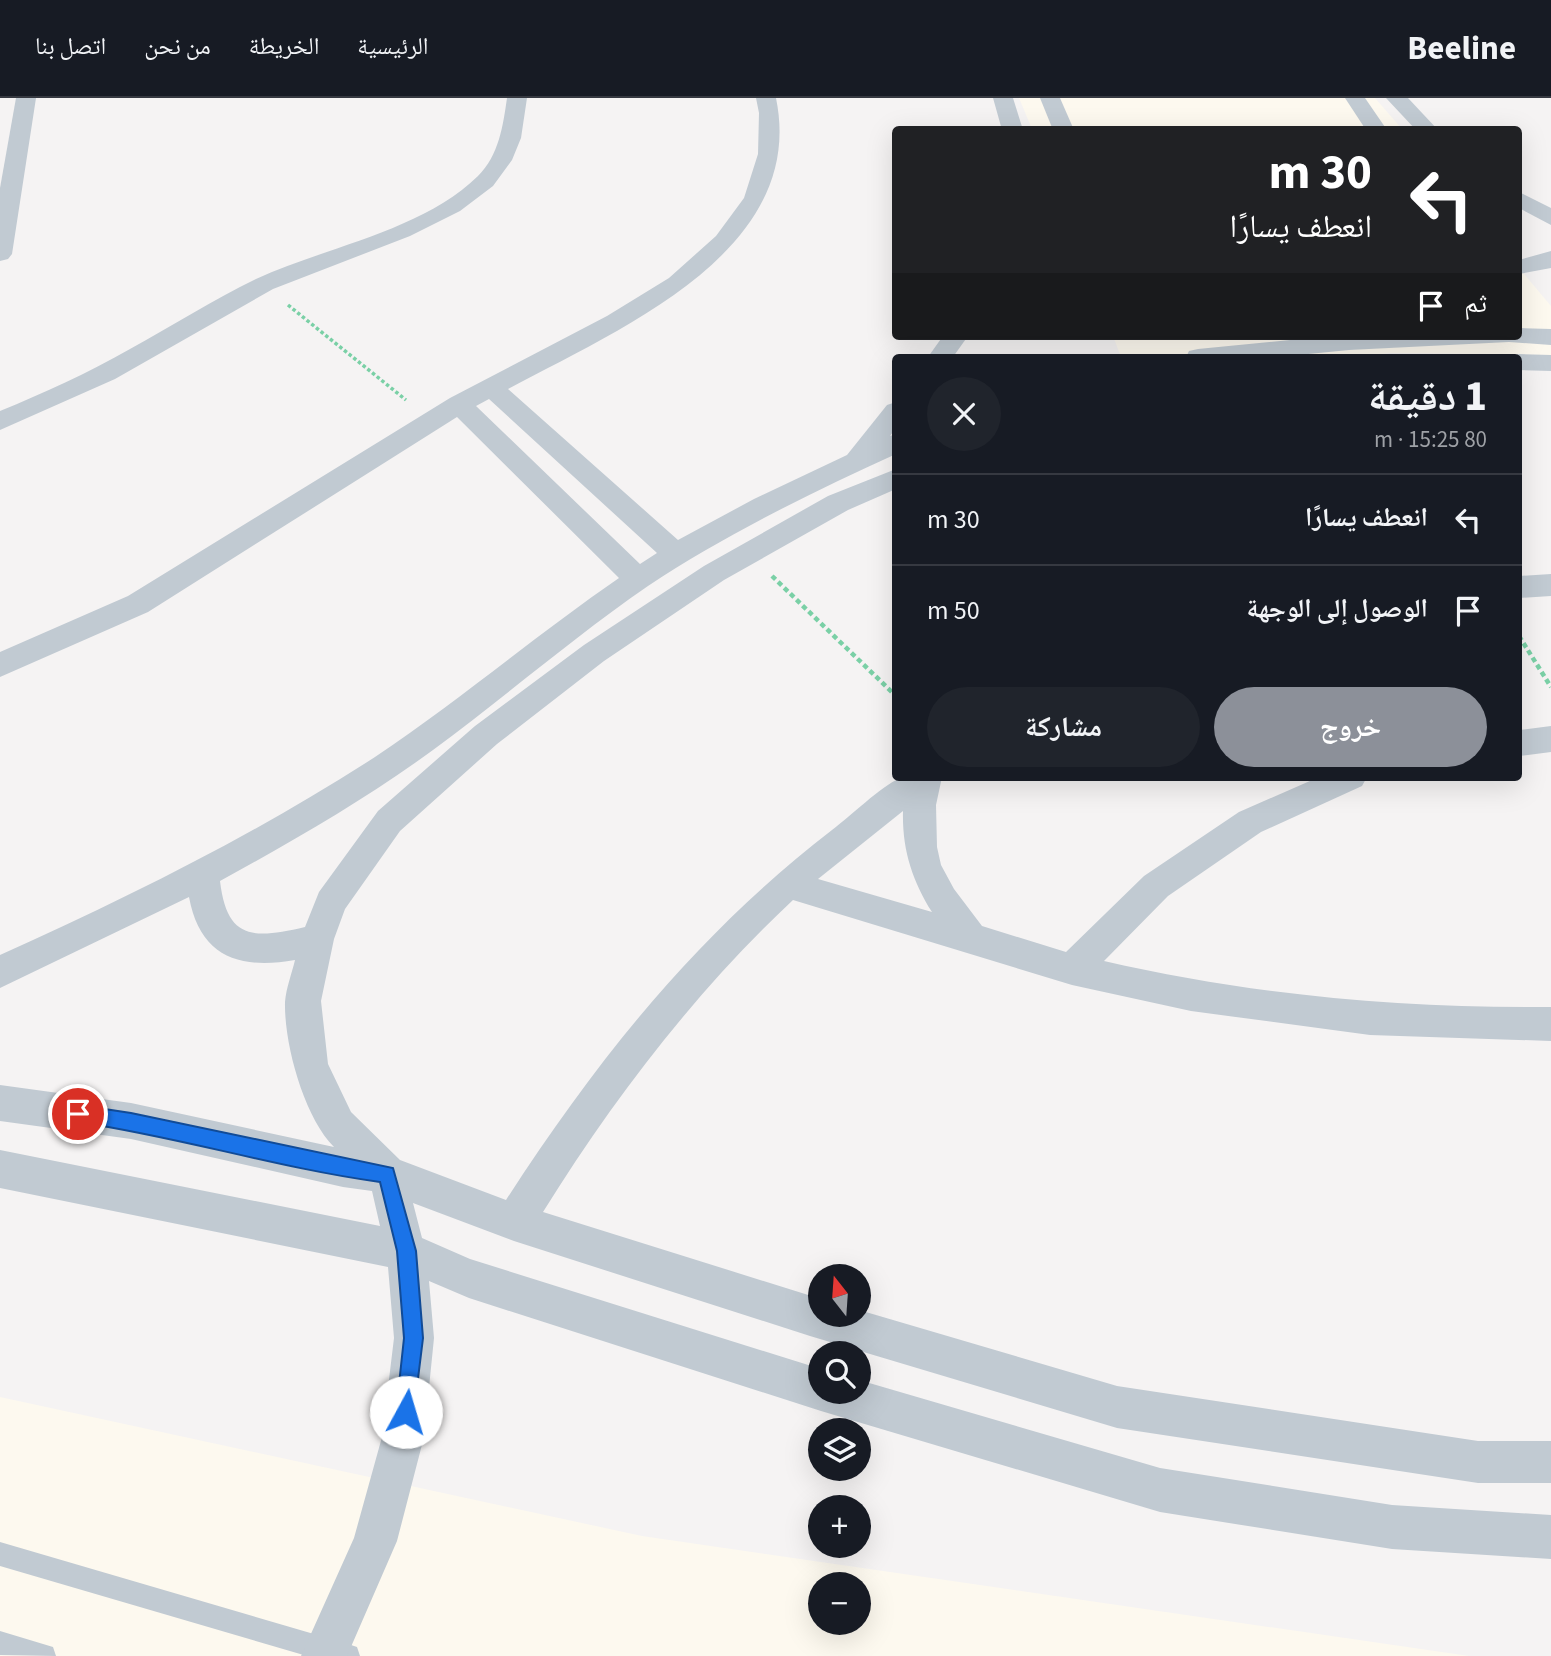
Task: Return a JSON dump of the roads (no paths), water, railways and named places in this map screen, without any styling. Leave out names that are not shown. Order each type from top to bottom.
[{"type":"street","points":[[0,254],[26,98]]},
{"type":"street","points":[[0,421],[121,365],[264,285],[321,259],[438,214],[475,190],[500,164],[513,137],[517,98]]},
{"type":"street","points":[[0,665],[138,604],[459,404],[616,321],[677,283],[724,241],[755,198],[769,154],[769,113],[766,98]]},
{"type":"street","points":[[1003,98],[1012,126]]},
{"type":"street","points":[[1050,98],[1062,126]]},
{"type":"street","points":[[1355,98],[1374,126]]},
{"type":"street","points":[[1396,98],[1424,126]]},
{"type":"street","points":[[1522,201],[1551,218]]},
{"type":"street","points":[[1522,267],[1540,264],[1551,258]]},
{"type":"street","points":[[1522,336],[1551,337]]},
{"type":"street","points":[[942,354],[953,340]]},
{"type":"street","points":[[1247,340],[1271,349]]},
{"type":"street","points":[[1225,354],[1372,340]]},
{"type":"street","points":[[1522,362],[1551,363]]},
{"type":"street","points":[[490,386],[677,555]]},
{"type":"street","points":[[459,404],[638,579]]},
{"type":"street","points":[[854,463],[892,416]]},
{"type":"street","points":[[0,972],[86,933],[257,846],[388,764],[638,579],[788,494],[892,445]]},
{"type":"street","points":[[334,1654],[376,1541],[403,1437],[414,1338],[407,1251],[387,1174],[338,1125],[310,1066],[303,1001],[317,939],[331,902],[389,821],[486,736],[594,653],[714,573],[838,503],[892,480]]},
{"type":"street","points":[[1522,587],[1551,586]]},
{"type":"street","points":[[1522,743],[1551,740]]},
{"type":"street","points":[[514,1223],[557,1153],[647,1031],[731,938],[788,884],[920,781]]},
{"type":"street","points":[[923,781],[917,818],[922,859],[940,901],[971,938]]},
{"type":"street","points":[[1072,969],[1156,886],[1250,822],[1342,781]]},
{"type":"street","points":[[203,873],[207,913],[217,930],[230,941],[260,950],[284,948],[317,939]]},
{"type":"street","points":[[788,884],[908,923],[971,938],[1072,969],[1172,992],[1276,1009],[1382,1021],[1487,1026],[1551,1024]]},
{"type":"street","points":[[0,1103],[131,1121],[343,1168],[387,1174],[514,1223],[810,1316],[1117,1407],[1478,1462],[1551,1462]]},
{"type":"street","points":[[0,1169],[407,1251],[469,1279],[808,1386]]},
{"type":"street","points":[[867,1404],[1160,1490],[1391,1527],[1551,1537]]},
{"type":"lane","points":[[0,1555],[334,1654]]},
{"type":"lane","points":[[0,1643],[44,1656]]}]
